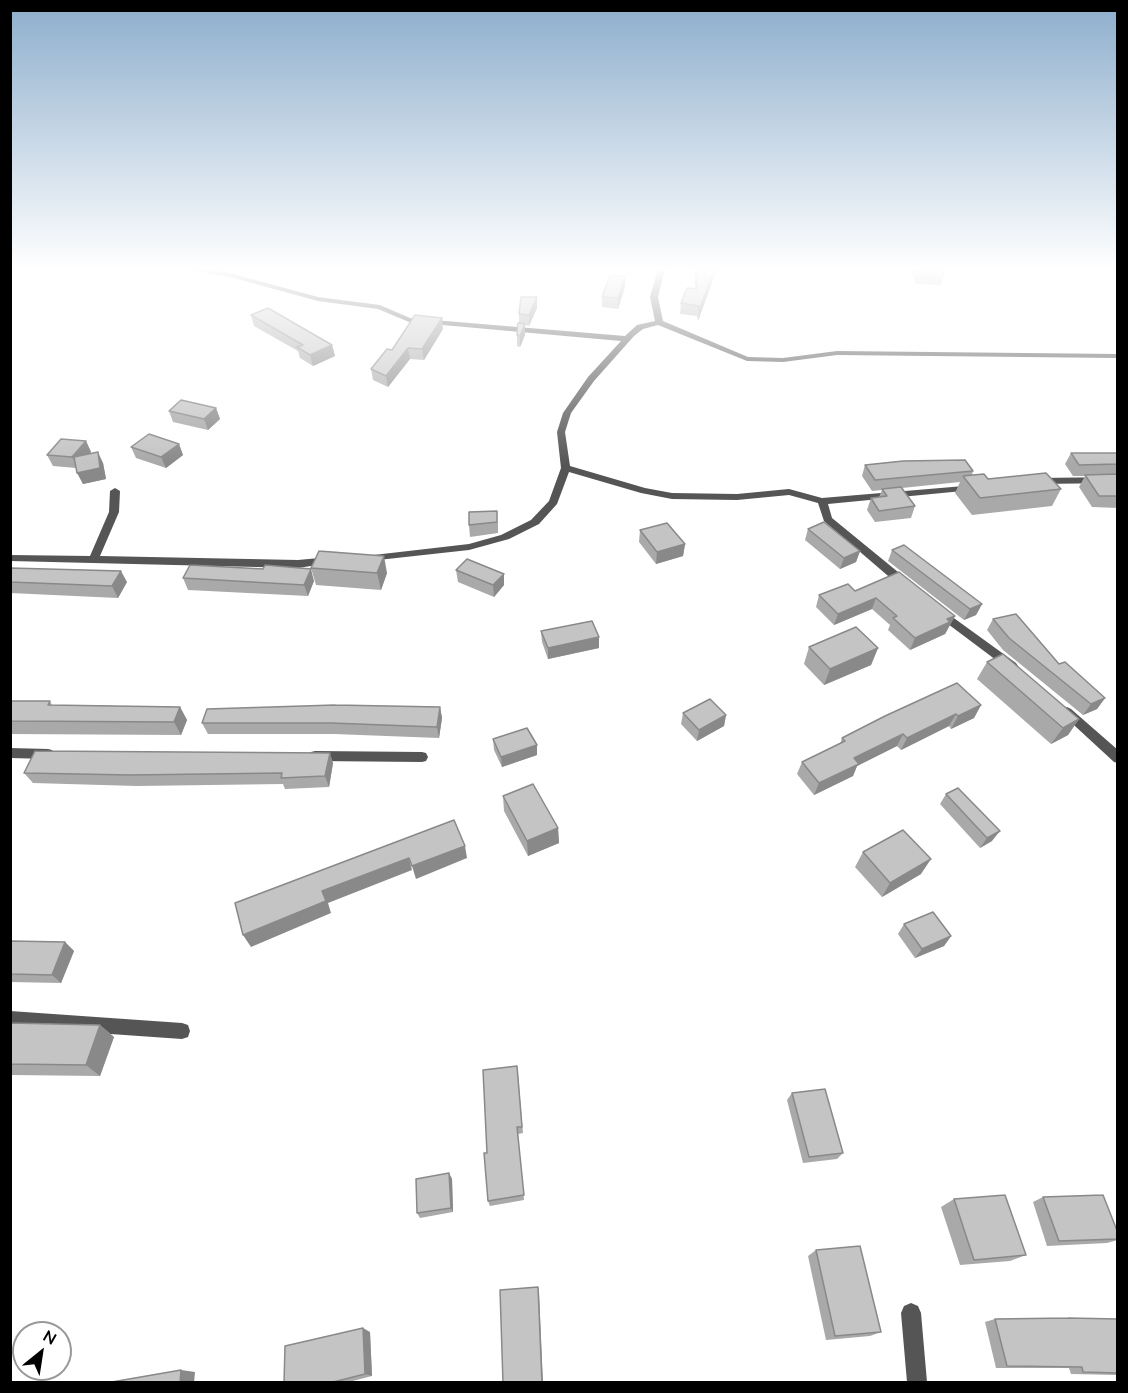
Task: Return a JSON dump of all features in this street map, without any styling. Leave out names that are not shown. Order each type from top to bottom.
[{"type":"street","points":[[570,334],[627,339]]},
{"type":"street","points":[[10,558],[298,564],[469,547],[505,537],[535,522],[554,502],[566,468],[561,432],[567,413],[591,380],[632,334]]},
{"type":"street","points":[[688,334],[747,359],[783,360],[837,353],[1117,356]]},
{"type":"street","points":[[566,468],[644,491],[672,495],[737,497],[789,492],[822,501],[985,485]]},
{"type":"street","points":[[1029,482],[1118,480]]},
{"type":"street","points":[[94,558],[114,512],[115,491]]},
{"type":"street","points":[[822,501],[828,519],[914,591]]},
{"type":"street","points":[[931,605],[1023,676]]},
{"type":"street","points":[[1060,706],[1118,758]]},
{"type":"street","points":[[10,753],[58,754]]},
{"type":"street","points":[[305,756],[422,757]]},
{"type":"street","points":[[10,1019],[182,1031]]},
{"type":"street","points":[[910,1313],[916,1383]]},
{"type":"building","points":[[284,334],[313,334],[332,345],[310,355],[297,347],[303,345]]},
{"type":"building","points":[[403,334],[432,334],[422,349],[408,348],[386,376],[371,369],[387,349],[392,350]]},
{"type":"building","points":[[181,400],[216,408],[204,419],[169,411]]},
{"type":"building","points":[[149,434],[179,444],[161,457],[131,447]]},
{"type":"building","points":[[61,439],[86,441],[72,457],[47,455]]},
{"type":"building","points":[[98,452],[100,468],[77,473],[74,457]]},
{"type":"building","points":[[1071,453],[1118,453],[1118,464],[1079,465]]},
{"type":"building","points":[[965,460],[973,471],[875,480],[865,465],[903,461]]},
{"type":"building","points":[[1046,473],[1061,489],[980,498],[963,476],[984,474],[988,479]]},
{"type":"building","points":[[1118,474],[1118,496],[1099,496],[1085,475]]},
{"type":"building","points":[[901,487],[915,506],[879,511],[871,498],[887,496],[882,489]]},
{"type":"building","points":[[497,511],[497,522],[469,525],[469,512]]},
{"type":"building","points":[[824,522],[860,551],[844,558],[808,529]]},
{"type":"building","points":[[667,523],[685,544],[657,552],[640,530]]},
{"type":"building","points":[[904,545],[982,604],[970,609],[892,550]]},
{"type":"building","points":[[319,551],[384,556],[377,573],[311,568]]},
{"type":"building","points":[[467,559],[504,574],[493,585],[456,570]]},
{"type":"building","points":[[190,565],[263,569],[265,565],[311,569],[304,585],[183,578]]},
{"type":"building","points":[[10,568],[121,571],[112,586],[10,582]]},
{"type":"building","points":[[899,572],[955,616],[947,619],[950,622],[915,638],[893,618],[897,616],[876,598],[838,614],[819,595],[848,584],[855,591]]},
{"type":"building","points":[[1016,614],[1059,664],[1065,662],[1105,698],[1091,704],[1009,638],[993,619]]},
{"type":"building","points":[[592,621],[599,637],[548,648],[541,631]]},
{"type":"building","points":[[856,627],[878,648],[830,669],[809,647]]},
{"type":"building","points":[[1003,654],[1079,719],[1063,728],[987,662]]},
{"type":"building","points":[[957,683],[981,705],[958,716],[956,714],[907,738],[903,734],[854,758],[859,764],[819,783],[802,762],[845,741],[842,738],[885,716]]},
{"type":"building","points":[[710,699],[726,715],[699,730],[683,713]]},
{"type":"building","points":[[10,701],[50,701],[48,705],[180,707],[174,722],[10,721]]},
{"type":"building","points":[[335,705],[440,707],[437,727],[331,723],[202,723],[207,709]]},
{"type":"building","points":[[527,728],[537,745],[501,757],[493,739]]},
{"type":"building","points":[[35,751],[330,753],[325,776],[281,778],[282,773],[130,775],[24,773]]},
{"type":"building","points":[[533,784],[558,828],[527,841],[503,796]]},
{"type":"building","points":[[958,788],[1000,831],[987,838],[946,794]]},
{"type":"building","points":[[454,820],[465,846],[412,866],[409,858],[322,891],[326,901],[243,935],[235,903]]},
{"type":"building","points":[[903,830],[931,859],[890,883],[863,852]]},
{"type":"building","points":[[933,912],[951,936],[922,949],[904,924]]},
{"type":"building","points":[[10,941],[65,942],[52,975],[10,974]]},
{"type":"building","points":[[10,1023],[100,1025],[86,1065],[10,1064]]},
{"type":"building","points":[[517,1066],[522,1127],[517,1127],[524,1195],[488,1201],[484,1153],[487,1153],[483,1070]]},
{"type":"building","points":[[825,1089],[843,1153],[809,1157],[792,1093]]},
{"type":"building","points":[[449,1173],[451,1208],[417,1213],[416,1179]]},
{"type":"building","points":[[1005,1195],[1026,1255],[974,1260],[954,1199]]},
{"type":"building","points":[[1103,1195],[1118,1233],[1118,1239],[1059,1241],[1043,1197]]},
{"type":"building","points":[[860,1246],[881,1332],[835,1336],[816,1250]]},
{"type":"building","points":[[538,1287],[542,1383],[503,1383],[500,1290]]},
{"type":"building","points":[[995,1319],[1118,1319],[1118,1373],[1083,1372],[1082,1367],[1007,1366]]},
{"type":"building","points":[[363,1328],[365,1374],[329,1383],[284,1383],[285,1346]]},
{"type":"building","points":[[181,1370],[180,1383],[106,1383]]}]
